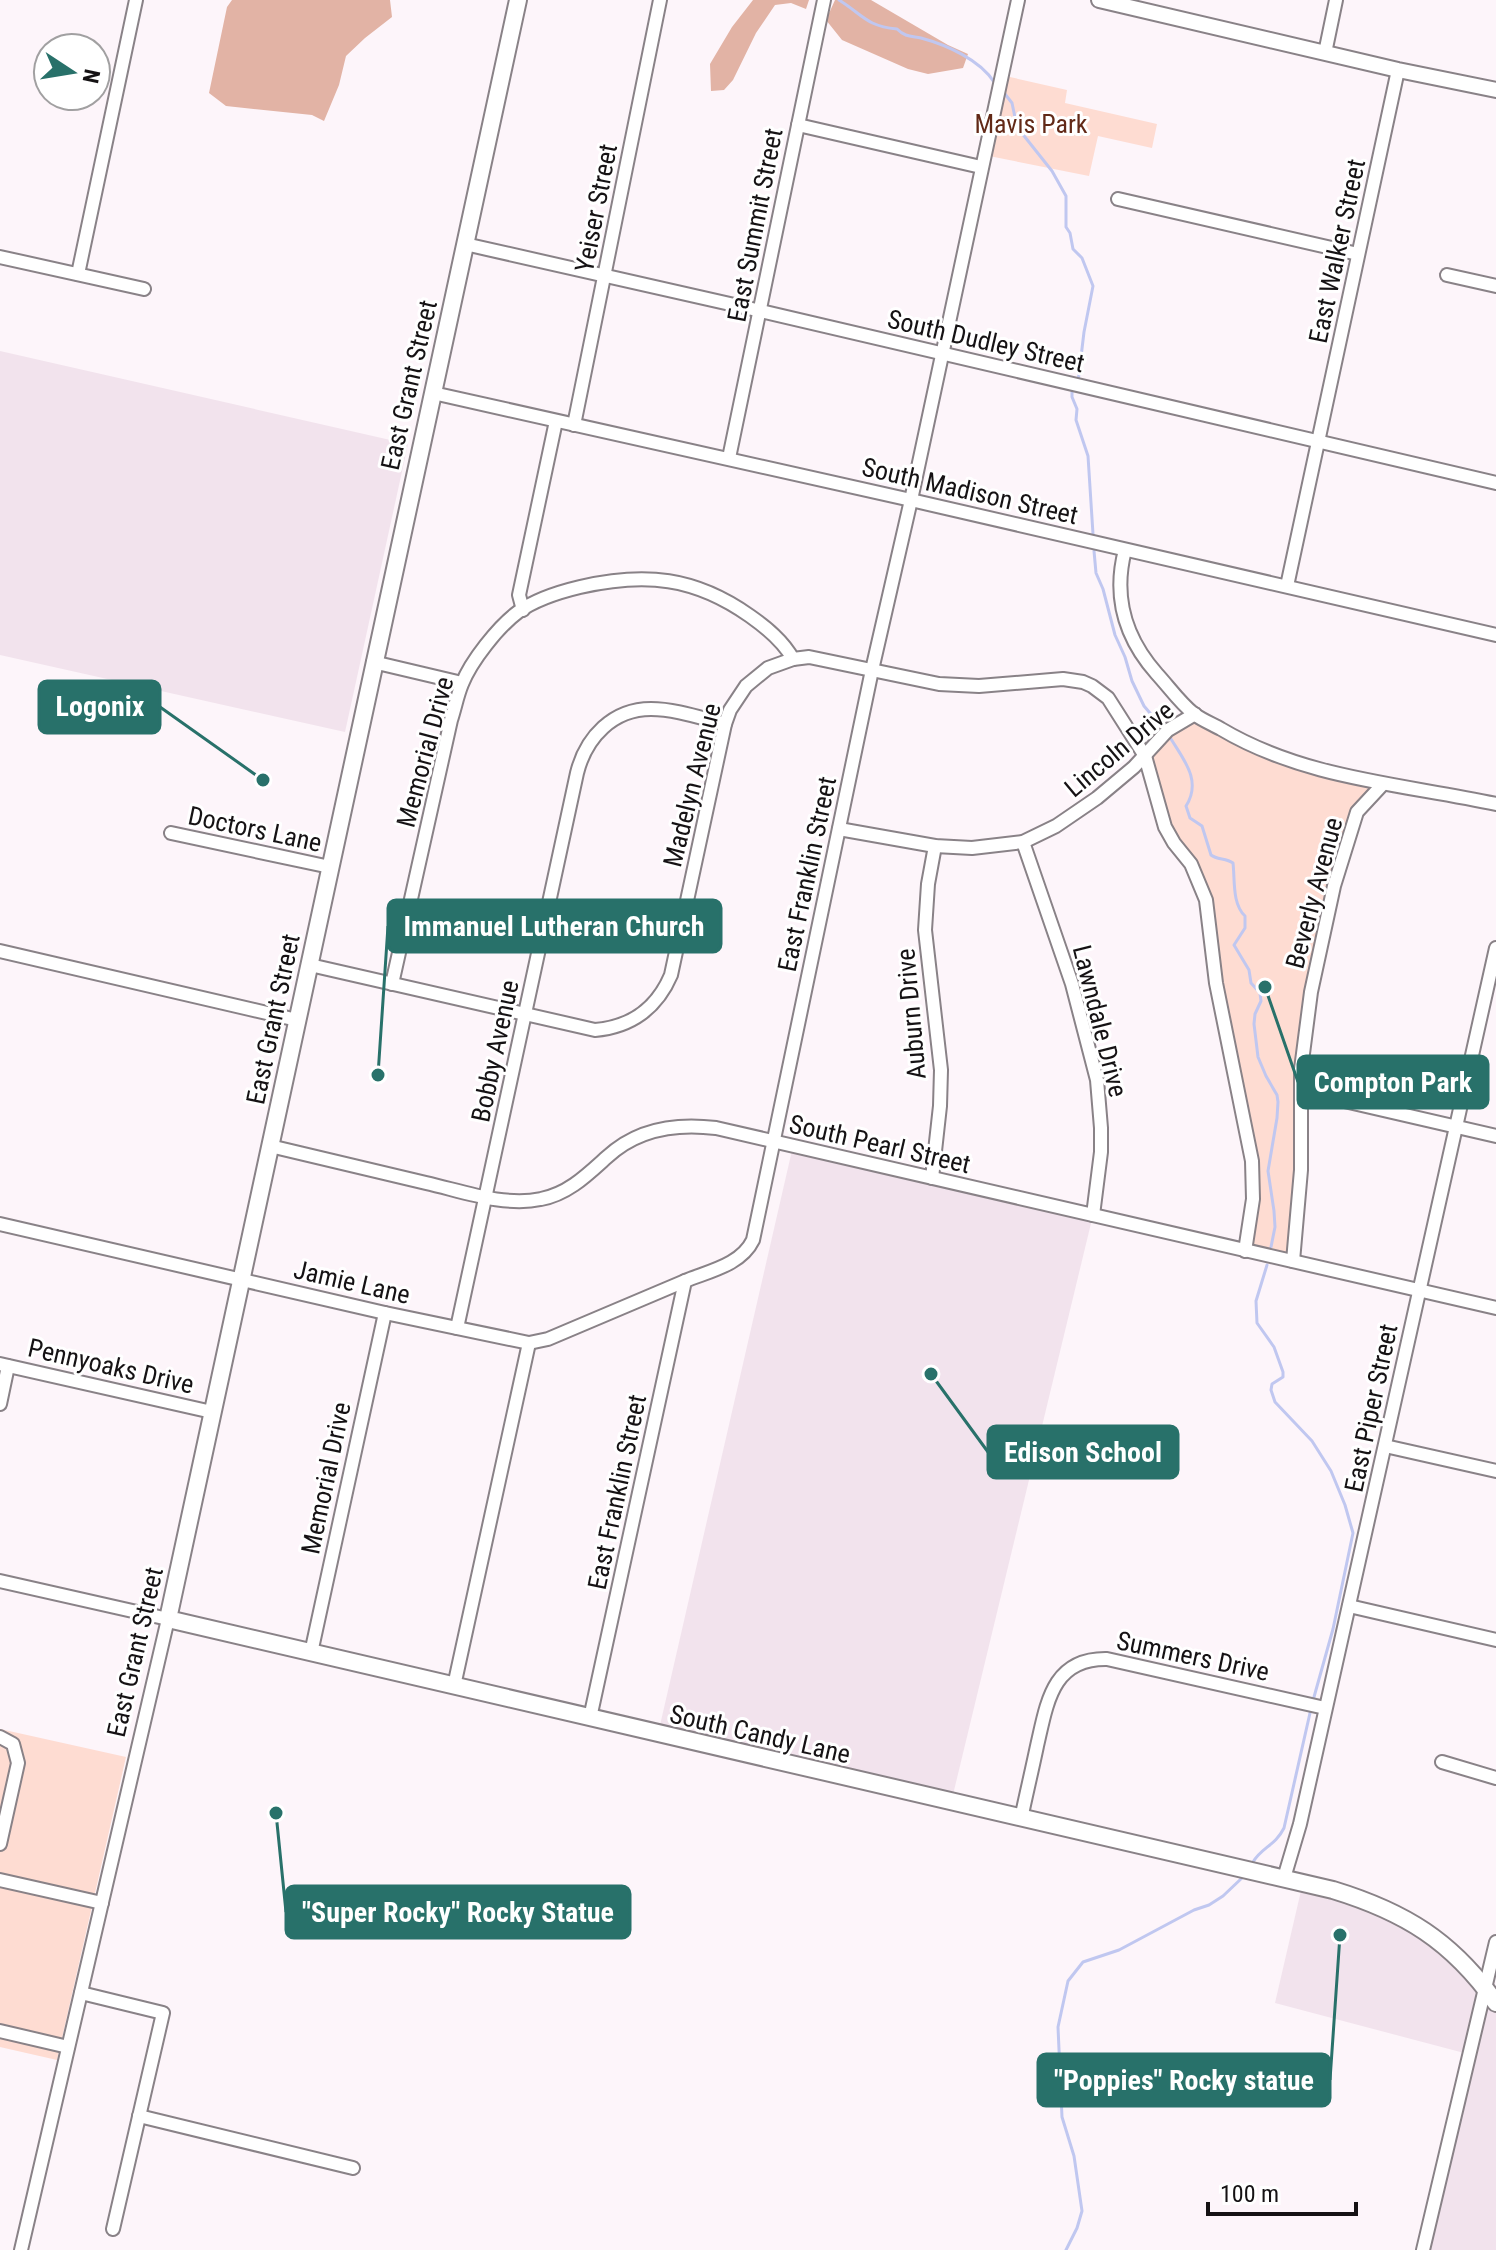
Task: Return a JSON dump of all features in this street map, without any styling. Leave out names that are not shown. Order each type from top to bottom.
[{"type":"main road","name":"East Grant Street","points":[[168,1619],[518,0]]},
{"type":"main road","name":"South Candy Lane","points":[[168,1619],[1333,1890],[1382,1906],[1434,1937],[1460,1960],[1496,2003]]},
{"type":"street","points":[[78,274],[136,0]]},
{"type":"street","name":"Yeiser Street","points":[[574,425],[660,0]]},
{"type":"street","name":"East Summit Street","points":[[729,458],[824,0]]},
{"type":"street","name":"East Franklin Street","points":[[590,1718],[685,1281],[734,1261],[751,1245],[1018,0]]},
{"type":"street","points":[[1099,0],[1496,90]]},
{"type":"street","points":[[1325,53],[1336,0]]},
{"type":"street","name":"East Walker Street","points":[[1287,586],[1398,70]]},
{"type":"street","points":[[798,125],[981,167]]},
{"type":"street","points":[[1118,199],[1358,254]]},
{"type":"street","name":"South Dudley Street","points":[[465,244],[1496,483]]},
{"type":"street","points":[[0,257],[144,289]]},
{"type":"street","points":[[1447,275],[1496,286]]},
{"type":"street","name":"South Madison Street","points":[[433,393],[1496,635]]},
{"type":"street","points":[[523,610],[519,595],[556,421]]},
{"type":"street","points":[[1125,550],[1120,586],[1122,610],[1130,633],[1146,661],[1195,714],[1255,748],[1305,766],[1383,784],[1496,804]]},
{"type":"street","name":"Memorial Drive","points":[[392,984],[462,683],[489,642],[523,610],[554,594],[610,580],[638,578],[671,581],[706,592],[742,610],[782,642],[793,659]]},
{"type":"street","name":"Madelyn Avenue","points":[[310,965],[595,1030],[631,1021],[660,997],[671,975],[725,724],[737,698],[756,676],[793,659],[809,657],[872,670]]},
{"type":"street","points":[[373,662],[462,683]]},
{"type":"street","points":[[872,670],[959,686],[1063,679],[1083,682],[1108,698],[1145,756],[1165,827],[1191,864],[1206,900],[1216,983],[1252,1161],[1253,1199],[1245,1251]]},
{"type":"street","name":"Bobby Avenue","points":[[457,1328],[577,773],[585,748],[612,720],[636,711],[662,710],[725,724]]},
{"type":"street","name":"Lincoln Drive","points":[[839,829],[935,846],[972,848],[1023,842],[1071,817],[1097,798],[1145,756],[1168,730],[1195,714]]},
{"type":"street","name":"Beverly Avenue","points":[[1293,1261],[1301,1170],[1303,1047],[1308,1014],[1334,886],[1357,812],[1383,784]]},
{"type":"street","name":"Doctors Lane","points":[[171,833],[330,867]]},
{"type":"street","name":"Lawndale Drive","points":[[1023,842],[1069,972],[1097,1080],[1101,1152],[1093,1215]]},
{"type":"street","name":"Auburn Drive","points":[[932,1178],[941,1070],[925,930],[928,884],[935,846]]},
{"type":"street","name":"East Piper Street","points":[[1284,1878],[1300,1824],[1455,1126],[1494,970],[1496,948]]},
{"type":"street","points":[[0,951],[297,1020]]},
{"type":"street","points":[[1301,1091],[1496,1136]]},
{"type":"street","name":"South Pearl Street","points":[[270,1146],[486,1197],[532,1201],[555,1195],[583,1178],[617,1148],[638,1136],[660,1129],[702,1126],[1496,1308]]},
{"type":"street","name":"Jamie Lane","points":[[0,1224],[529,1343],[548,1339],[685,1281]]},
{"type":"street","name":"Memorial Drive","points":[[311,1653],[385,1313]]},
{"type":"street","points":[[454,1686],[529,1343]]},
{"type":"street","points":[[0,1404],[4,1365]]},
{"type":"street","name":"Pennyoaks Drive","points":[[4,1365],[212,1412]]},
{"type":"street","points":[[1385,1446],[1496,1471]]},
{"type":"street","name":"South Candy Lane","points":[[0,1581],[168,1619]]},
{"type":"street","points":[[1349,1606],[1496,1640]]},
{"type":"street","name":"East Grant Street","points":[[21,2250],[168,1619]]},
{"type":"street","name":"Summers Drive","points":[[1021,1819],[1047,1699],[1064,1673],[1084,1662],[1107,1659],[1325,1708]]},
{"type":"street","points":[[0,1737],[13,1744],[18,1763],[0,1844]]},
{"type":"street","points":[[1442,1762],[1496,1778]]},
{"type":"street","points":[[0,1880],[102,1903]]},
{"type":"street","points":[[1423,2250],[1496,1942]]},
{"type":"street","points":[[81,1993],[163,2013],[113,2229]]},
{"type":"street","points":[[0,2031],[68,2047]]},
{"type":"street","points":[[139,2116],[353,2168]]},
{"type":"shaded area","points":[[232,0],[390,0],[392,17],[346,56],[339,85],[324,121],[312,115],[226,106],[209,93],[227,7]]},
{"type":"shaded area","points":[[753,0],[809,0],[806,9],[791,3],[775,5],[756,33],[733,80],[724,90],[711,91],[710,64]]},
{"type":"shaded area","points":[[835,0],[871,0],[968,54],[963,68],[928,74],[908,69],[842,40],[826,20]]},
{"type":"shaded area","points":[[0,351],[408,444],[345,732],[0,655]]},
{"type":"shaded area","points":[[793,1146],[1093,1215],[951,1803],[658,1734]]},
{"type":"shaded area","points":[[1303,1882],[1399,1916],[1496,2003],[1496,2250],[1424,2250],[1468,2054],[1275,2003]]},
{"type":"green space","name":"Mavis Park","points":[[1001,75],[1067,90],[1065,103],[1157,124],[1152,148],[1098,136],[1089,176],[984,155]]},
{"type":"green space","points":[[1195,714],[1233,737],[1383,784],[1357,812],[1311,992],[1293,1261],[1245,1251],[1253,1199],[1208,911],[1174,843],[1145,756]]},
{"type":"green space","points":[[0,1729],[126,1757],[57,2060],[0,2047]]},
{"type":"waterway","points":[[839,0],[871,22],[962,54],[994,82]]},
{"type":"waterway","points":[[1005,94],[1012,103],[1017,127],[1052,171],[1066,196],[1066,227],[1073,249],[1082,258],[1093,286],[1078,382]]},
{"type":"waterway","points":[[1072,392],[1077,409],[1076,420],[1088,456],[1093,534]]},
{"type":"waterway","points":[[1094,551],[1096,573],[1132,681],[1144,706],[1161,726]]},
{"type":"waterway","points":[[1171,739],[1192,779],[1186,806],[1190,818],[1202,826],[1211,855],[1233,863],[1236,898],[1245,916],[1245,928],[1234,945],[1249,970],[1251,983],[1260,993],[1261,1001],[1254,1024],[1258,1057],[1278,1102],[1268,1171],[1275,1227],[1271,1247]]},
{"type":"waterway","points":[[1267,1265],[1256,1301],[1257,1323],[1274,1347],[1283,1372],[1283,1377],[1272,1384],[1271,1390],[1275,1402],[1312,1441],[1331,1471],[1353,1533],[1333,1629],[1314,1697]]},
{"type":"waterway","points":[[1253,1862],[1284,1828],[1310,1713]]},
{"type":"waterway","points":[[1066,2250],[1082,2211],[1074,2156],[1062,2117],[1058,2027],[1068,1981],[1083,1962],[1119,1950],[1209,1905],[1243,1877]]},
{"type":"place","name":"Logonix","points":[[263,780]]},
{"type":"place","name":"Compton Park","points":[[1265,987]]},
{"type":"place","name":"Immanuel Lutheran Church","points":[[378,1075]]},
{"type":"place","name":"Edison School","points":[[931,1374]]},
{"type":"place","name":"\"Super Rocky\" Rocky Statue","points":[[276,1813]]},
{"type":"place","name":"\"Poppies\" Rocky statue","points":[[1340,1935]]}]
